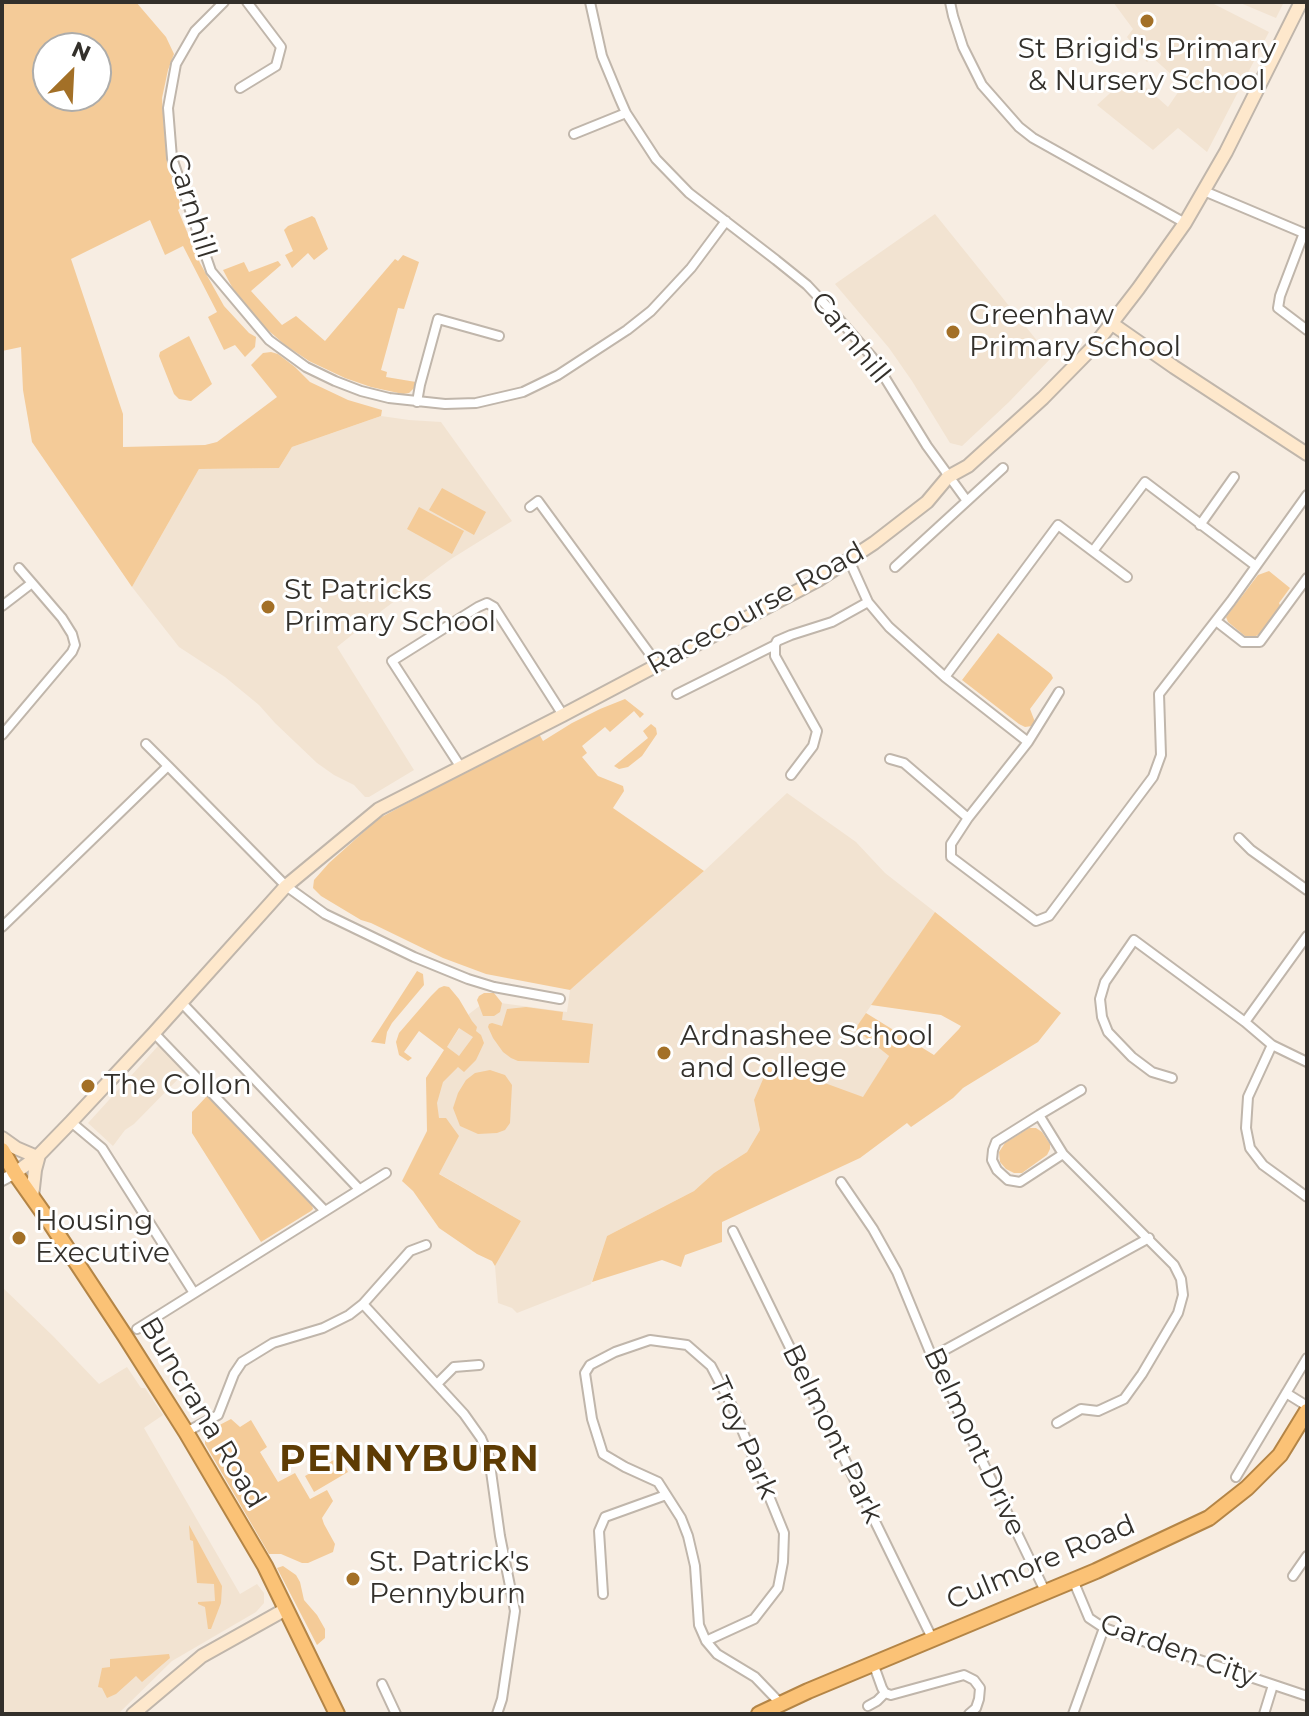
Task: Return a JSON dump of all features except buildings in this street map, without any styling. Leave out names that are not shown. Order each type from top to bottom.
[{"type":"highway","name":"Buncrana Road","points":[[2,1150],[8,1176],[32,1197],[186,1432],[265,1566],[337,1714]]},
{"type":"highway","name":"Culmore Road","points":[[759,1714],[1073,1580],[1209,1518],[1247,1488],[1280,1455],[1307,1408]]},
{"type":"main road","name":"Racecourse Road","points":[[8,1176],[38,1156],[71,1122],[286,886],[379,809],[780,602],[849,560],[927,502],[948,477],[968,466],[1043,398],[1094,346],[1185,223],[1226,152],[1301,2]]},
{"type":"main road","points":[[1111,323],[1307,454]]},
{"type":"main road","points":[[2,1138],[27,1154],[38,1156],[32,1197]]},
{"type":"main road","points":[[133,1714],[202,1656],[286,1609]]},
{"type":"street","name":"Carnhill","points":[[224,2],[195,31],[176,64],[168,108],[172,158],[211,271],[269,340],[306,367],[335,381],[361,391],[417,402],[476,403],[523,392],[558,375],[651,311],[691,268],[726,221]]},
{"type":"street","points":[[240,88],[276,66],[281,47],[247,2]]},
{"type":"street","name":"Carnhill","points":[[590,2],[602,56],[626,113],[656,159],[689,193],[807,285],[872,357],[915,428],[967,501]]},
{"type":"street","points":[[950,2],[963,47],[982,85],[1019,127],[1185,223]]},
{"type":"street","points":[[574,134],[626,113]]},
{"type":"street","points":[[1204,191],[1305,234],[1278,308],[1307,330]]},
{"type":"street","points":[[417,402],[438,319],[499,336]]},
{"type":"street","points":[[895,567],[1003,468]]},
{"type":"street","points":[[1200,525],[1234,477]]},
{"type":"street","points":[[1093,551],[1145,482],[1256,566]]},
{"type":"street","points":[[1059,692],[1028,742],[951,844],[951,857],[1036,921],[1049,916],[1153,777],[1161,755],[1159,694],[1307,495]]},
{"type":"street","points":[[530,507],[538,501],[658,665]]},
{"type":"street","points":[[945,677],[1058,525],[1127,577]]},
{"type":"street","points":[[849,560],[868,602],[889,627],[945,677],[1028,742]]},
{"type":"street","points":[[2,735],[75,645],[62,618],[19,568]]},
{"type":"street","points":[[1216,621],[1243,642],[1260,642],[1307,578]]},
{"type":"street","points":[[2,606],[32,583]]},
{"type":"street","points":[[677,694],[775,645],[777,641],[832,622],[868,602]]},
{"type":"street","points":[[460,766],[392,661],[478,607],[487,603],[494,607],[563,715]]},
{"type":"street","points":[[775,645],[775,656],[817,731],[813,746],[791,775]]},
{"type":"street","points":[[146,744],[286,886],[325,914],[442,969],[494,987],[560,999]]},
{"type":"street","points":[[890,759],[904,763],[968,818]]},
{"type":"street","points":[[2,927],[168,766]]},
{"type":"street","points":[[1239,838],[1307,890]]},
{"type":"street","points":[[1245,1022],[1307,936]]},
{"type":"street","points":[[1172,1078],[1152,1072],[1132,1057],[1108,1032],[1102,1017],[1100,999],[1105,982],[1134,940],[1272,1045],[1307,1062]]},
{"type":"street","points":[[181,1002],[359,1189]]},
{"type":"street","points":[[154,1033],[325,1211]]},
{"type":"street","points":[[1272,1045],[1248,1097],[1246,1128],[1250,1148],[1263,1165],[1307,1197]]},
{"type":"street","points":[[1063,1154],[1020,1182],[1008,1180],[992,1160],[996,1142],[1081,1090]]},
{"type":"street","points":[[1039,1115],[1063,1154],[1174,1265],[1181,1279],[1183,1295],[1178,1313],[1124,1399],[1098,1411],[1081,1409],[1057,1423]]},
{"type":"street","points":[[71,1122],[102,1148],[194,1293]]},
{"type":"street","points":[[137,1329],[386,1173]]},
{"type":"street","name":"Belmont Drive","points":[[841,1182],[873,1229],[905,1291],[932,1357],[1045,1591]]},
{"type":"street","name":"Belmont Park","points":[[733,1231],[932,1638]]},
{"type":"street","points":[[932,1357],[1149,1238]]},
{"type":"street","points":[[186,1432],[218,1415],[242,1362],[273,1343],[323,1328],[349,1315],[363,1304],[410,1251],[426,1245]]},
{"type":"street","points":[[363,1304],[464,1414],[481,1438],[489,1457],[515,1611],[497,1714]]},
{"type":"street","name":"Troy Park","points":[[650,1340],[687,1345],[711,1366],[734,1410],[784,1533],[778,1588],[754,1619],[706,1641],[699,1625],[695,1566],[681,1518],[658,1482],[603,1454],[592,1419],[585,1373],[590,1365],[650,1340]]},
{"type":"street","points":[[1236,1477],[1307,1358]]},
{"type":"street","points":[[437,1384],[454,1367],[479,1365]]},
{"type":"street","points":[[1286,1393],[1307,1408]]},
{"type":"street","points":[[603,1594],[599,1531],[605,1517],[666,1495]]},
{"type":"street","points":[[1293,1576],[1307,1556]]},
{"type":"street","name":"Garden City","points":[[1073,1580],[1089,1618],[1104,1628],[1307,1696]]},
{"type":"street","points":[[1073,1714],[1104,1628]]},
{"type":"street","points":[[706,1641],[717,1654],[755,1677],[780,1703]]},
{"type":"street","points":[[873,1663],[882,1688],[891,1695],[964,1675],[974,1680],[980,1688],[979,1699],[976,1708],[969,1714]]},
{"type":"street","points":[[382,1684],[396,1714]]},
{"type":"street","points":[[1264,1714],[1273,1685]]},
{"type":"street","points":[[868,1706],[885,1693]]},
{"type":"shaded area","points":[[2,2],[136,2],[166,37],[174,54],[162,98],[167,161],[181,207],[178,210],[200,263],[224,306],[256,337],[255,347],[245,357],[235,345],[224,350],[208,317],[217,312],[183,246],[165,255],[150,220],[71,259],[123,414],[123,447],[217,442],[277,397],[251,365],[263,353],[271,352],[295,367],[310,382],[348,400],[382,410],[381,416],[292,447],[279,468],[199,469],[132,587],[32,442],[23,390],[21,347],[2,351]]},
{"type":"shaded area","points":[[1113,2],[1210,2],[1269,32],[1207,152],[1178,128],[1153,150],[1097,105],[1131,74],[1168,107],[1183,85],[1152,57],[1147,62],[1127,37],[1133,29]]},
{"type":"shaded area","name":"St Brigid's Primary & Nursery School","points":[[1238,2],[1284,2],[1276,18]]},
{"type":"shaded area","name":"Greenhaw Primary School","points":[[935,214],[1051,358],[962,446],[950,443],[889,348],[835,284]]},
{"type":"shaded area","points":[[312,216],[328,249],[314,260],[308,253],[292,268],[285,255],[293,251],[284,230]]},
{"type":"shaded area","points":[[403,255],[419,262],[404,309],[398,308],[381,370],[387,372],[386,377],[416,382],[409,393],[403,394],[345,378],[309,361],[285,345],[260,323],[223,270],[244,262],[249,272],[278,261],[281,265],[251,291],[282,325],[296,316],[325,341],[395,259],[398,261]]},
{"type":"shaded area","points":[[189,336],[212,384],[191,401],[179,399],[174,394],[159,356],[160,352]]},
{"type":"shaded area","name":"St Patricks Primary School","points":[[381,416],[441,422],[512,521],[451,559],[337,647],[414,770],[365,797],[354,785],[317,763],[259,705],[225,677],[179,647],[132,587],[199,469],[279,468],[292,447]]},
{"type":"shaded area","points":[[442,488],[486,512],[474,535],[429,510]]},
{"type":"shaded area","points":[[419,507],[464,531],[452,554],[407,529]]},
{"type":"shaded area","points":[[1269,571],[1290,588],[1279,603],[1281,607],[1261,633],[1245,636],[1226,617],[1258,575]]},
{"type":"shaded area","points":[[998,633],[1053,678],[1030,709],[1035,722],[1032,726],[1019,724],[962,680]]},
{"type":"shaded area","points":[[625,699],[644,714],[640,718],[634,711],[610,732],[605,727],[582,746],[587,753],[582,757],[598,776],[623,786],[624,791],[613,808],[704,871],[570,990],[486,974],[443,958],[361,920],[313,888],[314,880],[329,863],[378,819],[538,732],[543,741],[572,723]]},
{"type":"shaded area","points":[[651,724],[657,734],[642,756],[628,767],[619,769],[614,766],[648,738],[643,731]]},
{"type":"shaded area","name":"Ardnashee School and College","points":[[787,793],[856,842],[885,873],[935,912],[855,1029],[889,1056],[864,1097],[754,1100],[760,1130],[747,1152],[714,1173],[694,1191],[607,1236],[591,1284],[517,1313],[498,1303],[495,1266],[521,1221],[431,1169],[426,1078],[469,1014],[486,1001],[567,1012],[570,990]]},
{"type":"shaded area","points":[[935,912],[1061,1013],[1038,1042],[963,1088],[911,1127],[907,1123],[860,1158],[722,1222],[722,1242],[685,1255],[681,1267],[662,1260],[592,1282],[607,1236],[694,1191],[714,1173],[747,1152],[760,1130],[754,1100],[770,1063],[863,1097],[889,1056],[855,1029],[866,1013],[934,1055],[959,1029],[961,1026],[941,1015],[871,1005]]},
{"type":"shaded area","points":[[417,971],[423,974],[424,985],[392,1023],[385,1044],[371,1042]]},
{"type":"shaded area","points":[[449,987],[459,999],[484,1043],[476,1060],[464,1072],[458,1067],[443,1082],[437,1103],[439,1118],[446,1118],[459,1136],[439,1174],[521,1221],[495,1266],[492,1261],[439,1228],[413,1191],[402,1181],[427,1131],[426,1078],[444,1050],[419,1031],[404,1052],[412,1058],[408,1061],[399,1055],[396,1042],[399,1033],[439,988]],"holes":[[[459,1028],[473,1037],[459,1056],[447,1047]]]},
{"type":"shaded area","points":[[484,993],[494,993],[502,1003],[500,1012],[494,1016],[483,1016],[477,1000]]},
{"type":"shaded area","points":[[526,1007],[563,1012],[562,1020],[593,1024],[589,1063],[518,1061],[503,1052],[493,1038],[489,1024],[502,1026],[507,1009]]},
{"type":"shaded area","points":[[159,1045],[181,1065],[184,1073],[125,1130],[113,1146],[88,1123]]},
{"type":"shaded area","points":[[490,1070],[505,1075],[512,1085],[510,1123],[505,1130],[497,1133],[478,1134],[460,1126],[453,1108],[466,1080],[475,1073]]},
{"type":"shaded area","points":[[207,1096],[312,1205],[311,1211],[261,1242],[192,1133],[192,1112]]},
{"type":"shaded area","points":[[1029,1128],[1042,1132],[1050,1149],[1047,1155],[1022,1173],[1014,1173],[1000,1162],[999,1152],[1005,1143]]},
{"type":"shaded area","points":[[2,1287],[99,1384],[127,1367],[141,1388],[145,1388],[163,1415],[144,1428],[240,1594],[257,1584],[264,1593],[264,1603],[256,1612],[172,1661],[118,1714],[2,1714]]},
{"type":"shaded area","points":[[231,1419],[240,1427],[251,1420],[267,1447],[260,1452],[278,1482],[295,1473],[310,1499],[327,1490],[333,1501],[322,1518],[335,1544],[333,1552],[308,1563],[281,1554],[269,1554],[205,1444],[208,1431]]},
{"type":"shaded area","points":[[339,1457],[348,1472],[314,1492],[305,1476]]},
{"type":"shaded area","points":[[189,1525],[222,1586],[221,1603],[211,1629],[208,1629],[205,1607],[198,1602],[215,1601],[214,1584],[197,1583]]},
{"type":"shaded area","points":[[283,1566],[296,1575],[304,1600],[325,1629],[325,1638],[317,1645],[277,1568]]},
{"type":"shaded area","points":[[169,1654],[170,1658],[142,1682],[136,1676],[107,1698],[102,1688],[98,1687],[102,1668],[110,1667],[110,1659]]},
{"type":"place","name":"St Brigid's Primary & Nursery School","points":[[1147,21]]},
{"type":"place","name":"Greenhaw Primary School","points":[[953,332]]},
{"type":"place","name":"St Patricks Primary School","points":[[268,607]]},
{"type":"place","name":"Ardnashee School and College","points":[[664,1053]]},
{"type":"place","name":"The Collon","points":[[88,1086]]},
{"type":"place","name":"Housing Executive","points":[[19,1238]]},
{"type":"place","name":"St. Patrick's Pennyburn","points":[[353,1579]]},
{"type":"district","name":"PENNYBURN","points":[[410,1460]]}]
